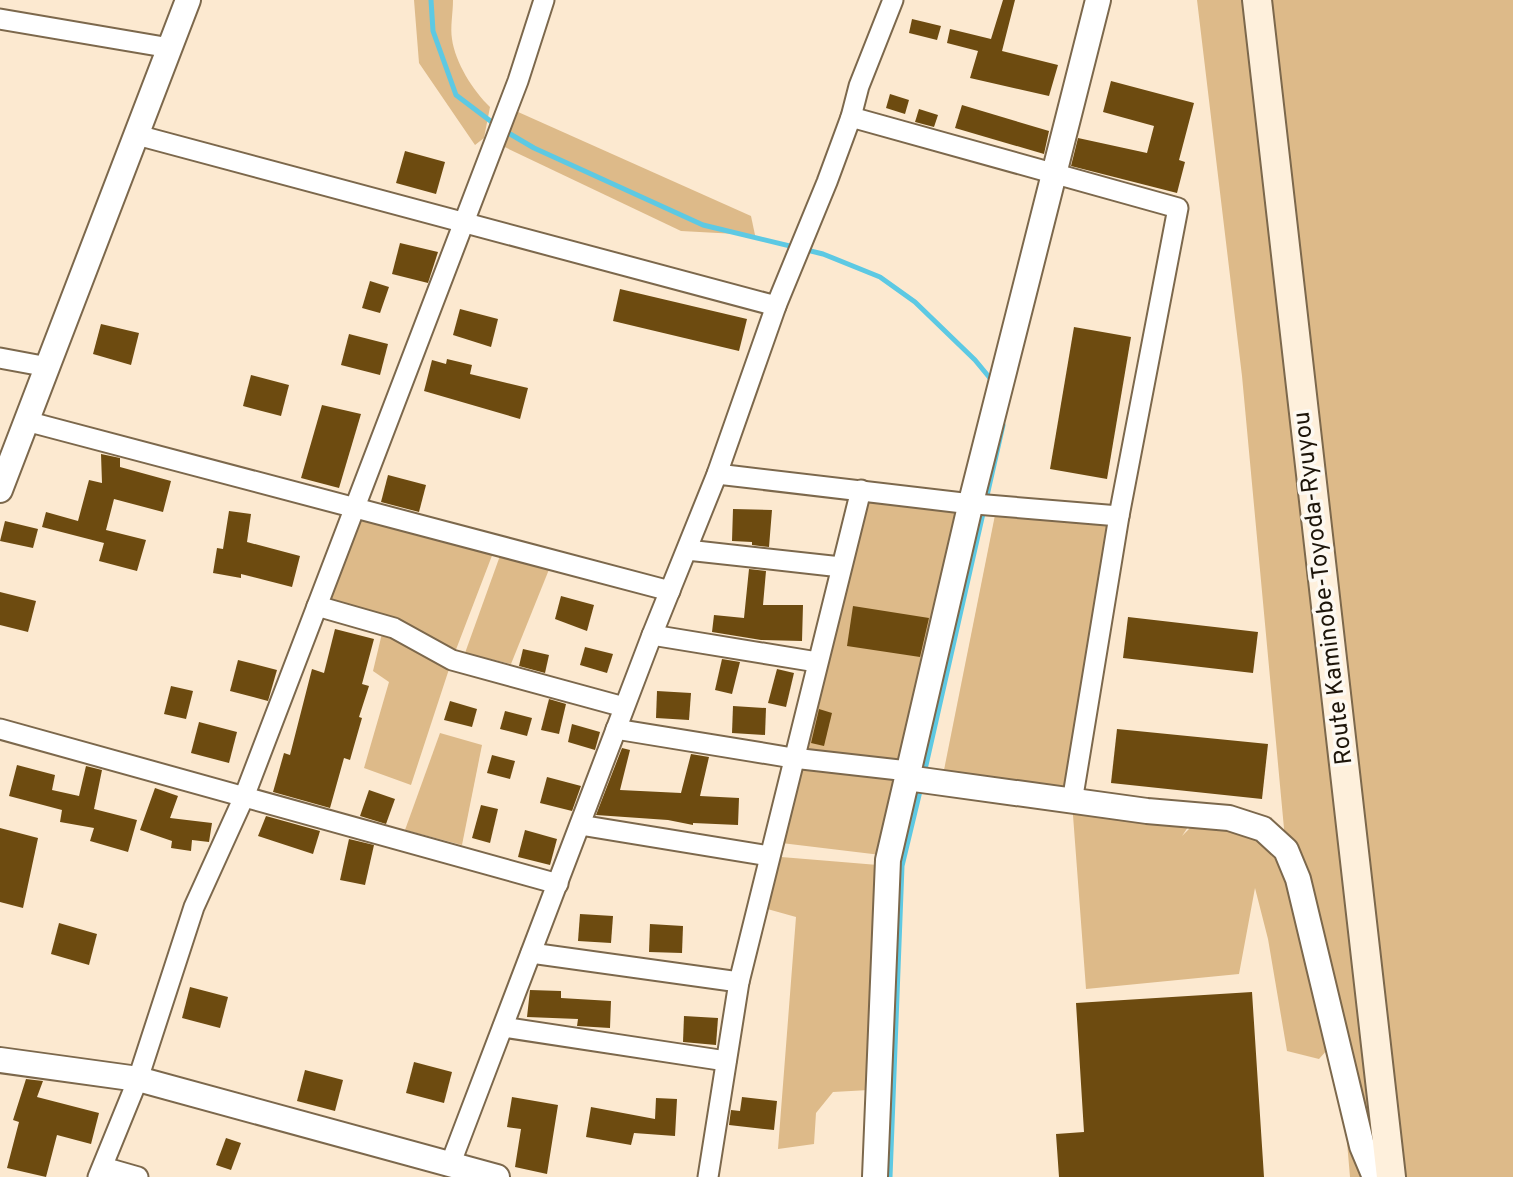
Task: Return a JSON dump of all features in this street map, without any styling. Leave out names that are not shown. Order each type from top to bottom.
[{"type":"main road","name":"Route Kaminobe-Toyoda-Ryuyou","points":[[1257,0],[1391,1177]]},
{"type":"street","points":[[0,490],[188,0]]},
{"type":"street","points":[[138,1177],[100,1172],[138,1079],[194,907],[244,797],[518,80],[544,0]]},
{"type":"street","points":[[447,1171],[716,474],[776,306],[851,117],[859,86],[893,0]]},
{"type":"street","points":[[875,1177],[888,860],[971,502],[1098,0]]},
{"type":"street","points":[[0,19],[170,48]]},
{"type":"street","points":[[851,117],[1178,208],[1119,516],[1072,802]]},
{"type":"street","points":[[137,135],[776,306]]},
{"type":"street","points":[[0,358],[48,367]]},
{"type":"street","points":[[26,421],[670,592]]},
{"type":"street","points":[[716,474],[1119,516]]},
{"type":"street","points":[[708,1177],[738,982],[861,490]]},
{"type":"street","points":[[687,550],[841,567]]},
{"type":"street","points":[[317,606],[394,628],[452,660],[624,708]]},
{"type":"street","points":[[652,635],[817,662]]},
{"type":"street","points":[[0,729],[558,884]]},
{"type":"street","points":[[616,729],[1072,802],[1229,818],[1263,830],[1286,850],[1298,879],[1362,1146],[1375,1177]]},
{"type":"street","points":[[580,825],[769,856]]},
{"type":"street","points":[[531,953],[738,982]]},
{"type":"street","points":[[503,1027],[726,1061]]},
{"type":"street","points":[[0,1060],[138,1079],[447,1171],[497,1177]]},
{"type":"shaded area","points":[[414,0],[453,0],[451,34],[457,57],[471,85],[490,107],[484,138],[475,145],[419,63]]},
{"type":"shaded area","points":[[1197,0],[1513,0],[1513,1177],[1350,1177],[1339,1048],[1336,1040],[1319,1059],[1287,1051],[1268,939],[1255,888],[1239,974],[1086,989],[1072,802],[1196,815],[1182,836],[1202,816],[1286,850],[1242,376]]},
{"type":"shaded area","points":[[507,107],[751,216],[755,235],[681,231],[494,142]]},
{"type":"shaded area","points":[[861,490],[969,508],[881,855],[773,842]]},
{"type":"shaded area","points":[[996,510],[1118,523],[1066,801],[943,775]]},
{"type":"shaded area","points":[[353,513],[493,553],[452,660],[411,785],[364,768],[389,682],[373,671],[384,625],[317,606]]},
{"type":"shaded area","points":[[501,553],[550,567],[511,664],[465,653]]},
{"type":"shaded area","points":[[440,733],[482,745],[462,845],[405,830]]},
{"type":"shaded area","points":[[769,856],[878,865],[869,1090],[833,1092],[816,1113],[814,1144],[778,1149],[796,917],[757,906]]},
{"type":"building","points":[[1003,0],[1015,0],[1002,51],[1058,65],[1049,96],[970,78],[978,51],[947,43],[950,29],[991,39]]},
{"type":"building","points":[[912,19],[941,26],[937,40],[909,33]]},
{"type":"building","points":[[1111,81],[1194,103],[1179,160],[1185,162],[1177,193],[1071,166],[1078,138],[1147,153],[1154,126],[1103,112]]},
{"type":"building","points":[[890,94],[909,100],[905,114],[886,108]]},
{"type":"building","points":[[962,105],[1049,131],[1044,154],[955,128]]},
{"type":"building","points":[[919,109],[938,115],[934,127],[915,122]]},
{"type":"building","points":[[405,151],[445,162],[436,194],[396,183]]},
{"type":"building","points":[[400,243],[438,252],[428,283],[392,274]]},
{"type":"building","points":[[370,281],[389,287],[380,313],[362,308]]},
{"type":"building","points":[[620,289],[747,319],[739,351],[613,321]]},
{"type":"building","points":[[460,309],[498,319],[491,347],[453,335]]},
{"type":"building","points":[[101,324],[139,333],[131,365],[93,354]]},
{"type":"building","points":[[1074,327],[1131,337],[1107,479],[1050,469]]},
{"type":"building","points":[[349,334],[388,344],[380,375],[341,365]]},
{"type":"building","points":[[447,359],[472,365],[470,374],[528,388],[520,419],[424,391],[432,360],[446,364]]},
{"type":"building","points":[[251,375],[289,385],[281,416],[243,406]]},
{"type":"building","points":[[322,405],[361,414],[339,488],[301,478]]},
{"type":"building","points":[[101,454],[120,458],[120,467],[171,481],[163,512],[114,499],[106,530],[146,540],[137,571],[99,561],[104,543],[42,527],[46,512],[78,521],[89,480],[102,483]]},
{"type":"building","points":[[388,475],[426,485],[419,512],[381,502]]},
{"type":"building","points":[[733,509],[772,510],[769,547],[752,545],[752,542],[732,541]]},
{"type":"building","points":[[229,511],[251,514],[247,542],[300,556],[292,587],[241,574],[241,578],[213,573],[217,548],[223,549]]},
{"type":"building","points":[[5,521],[38,529],[33,548],[0,541]]},
{"type":"building","points":[[749,569],[766,571],[763,605],[803,605],[802,641],[761,640],[712,632],[714,615],[744,618]]},
{"type":"building","points":[[0,592],[36,601],[28,632],[0,625]]},
{"type":"building","points":[[561,596],[594,605],[587,631],[555,619]]},
{"type":"building","points":[[853,606],[929,618],[920,657],[847,646]]},
{"type":"building","points":[[1128,617],[1258,632],[1253,673],[1123,658]]},
{"type":"building","points":[[335,629],[374,639],[362,684],[369,686],[359,717],[362,718],[350,760],[344,758],[330,808],[273,792],[284,753],[290,755],[312,669],[324,673]]},
{"type":"building","points":[[585,647],[613,654],[607,673],[580,665]]},
{"type":"building","points":[[523,649],[549,655],[545,673],[519,666]]},
{"type":"building","points":[[722,659],[740,662],[732,694],[715,690]]},
{"type":"building","points":[[238,660],[277,670],[268,701],[230,691]]},
{"type":"building","points":[[777,669],[794,673],[786,707],[768,703]]},
{"type":"building","points":[[171,686],[193,691],[186,719],[164,714]]},
{"type":"building","points":[[657,691],[691,693],[689,720],[656,718]]},
{"type":"building","points":[[549,699],[566,704],[559,734],[541,730]]},
{"type":"building","points":[[450,701],[477,709],[472,727],[444,720]]},
{"type":"building","points":[[733,706],[766,708],[765,735],[732,733]]},
{"type":"building","points":[[819,709],[832,713],[824,746],[811,743]]},
{"type":"building","points":[[505,711],[532,718],[527,736],[500,729]]},
{"type":"building","points":[[199,722],[237,732],[229,763],[191,753]]},
{"type":"building","points":[[572,724],[600,732],[595,750],[568,742]]},
{"type":"building","points":[[1117,729],[1268,744],[1262,799],[1111,783]]},
{"type":"building","points":[[622,748],[630,750],[620,790],[681,793],[691,754],[709,757],[700,796],[739,798],[738,825],[693,825],[668,820],[596,815]]},
{"type":"building","points":[[492,755],[515,761],[510,779],[487,773]]},
{"type":"building","points":[[17,765],[55,775],[52,790],[79,796],[86,766],[102,770],[94,809],[137,820],[128,852],[90,841],[94,828],[60,822],[62,810],[9,796]]},
{"type":"building","points":[[547,777],[581,786],[572,811],[540,803]]},
{"type":"building","points":[[155,788],[178,796],[170,818],[212,823],[209,842],[192,840],[191,851],[171,848],[172,841],[140,830]]},
{"type":"building","points":[[369,790],[395,799],[386,824],[360,816]]},
{"type":"building","points":[[481,805],[498,809],[490,843],[472,838]]},
{"type":"building","points":[[266,816],[320,831],[313,854],[258,836]]},
{"type":"building","points":[[0,828],[38,838],[23,908],[0,902]]},
{"type":"building","points":[[525,830],[557,839],[550,865],[518,857]]},
{"type":"building","points":[[349,839],[374,845],[365,885],[340,880]]},
{"type":"building","points":[[580,914],[613,916],[611,943],[578,941]]},
{"type":"building","points":[[59,923],[97,934],[89,965],[51,954]]},
{"type":"building","points":[[650,924],[683,926],[682,953],[649,952]]},
{"type":"building","points":[[190,987],[228,997],[220,1028],[182,1018]]},
{"type":"building","points":[[530,990],[561,991],[561,998],[611,1001],[610,1028],[577,1026],[578,1019],[527,1017]]},
{"type":"building","points":[[1252,992],[1264,1177],[1059,1177],[1056,1134],[1084,1132],[1076,1003]]},
{"type":"building","points":[[684,1016],[718,1018],[716,1045],[683,1042]]},
{"type":"building","points":[[414,1062],[452,1072],[444,1103],[406,1093]]},
{"type":"building","points":[[305,1070],[343,1080],[335,1111],[297,1101]]},
{"type":"building","points":[[26,1079],[43,1081],[37,1097],[99,1113],[91,1144],[57,1135],[46,1177],[7,1168],[19,1122],[13,1120]]},
{"type":"building","points":[[512,1097],[558,1105],[547,1174],[515,1167],[521,1129],[507,1127]]},
{"type":"building","points":[[742,1097],[777,1101],[774,1130],[729,1125],[731,1110],[740,1111]]},
{"type":"building","points":[[656,1098],[677,1099],[675,1136],[634,1133],[631,1145],[586,1137],[591,1107],[655,1119]]},
{"type":"building","points":[[226,1138],[241,1143],[231,1170],[216,1165]]},
{"type":"waterway","points":[[431,0],[433,31],[456,95],[497,126]]},
{"type":"waterway","points":[[505,131],[534,148],[703,225],[823,254],[880,277],[915,302],[975,360],[994,383]]},
{"type":"waterway","points":[[924,774],[1003,425]]},
{"type":"waterway","points":[[890,1177],[902,866],[921,787]]}]
